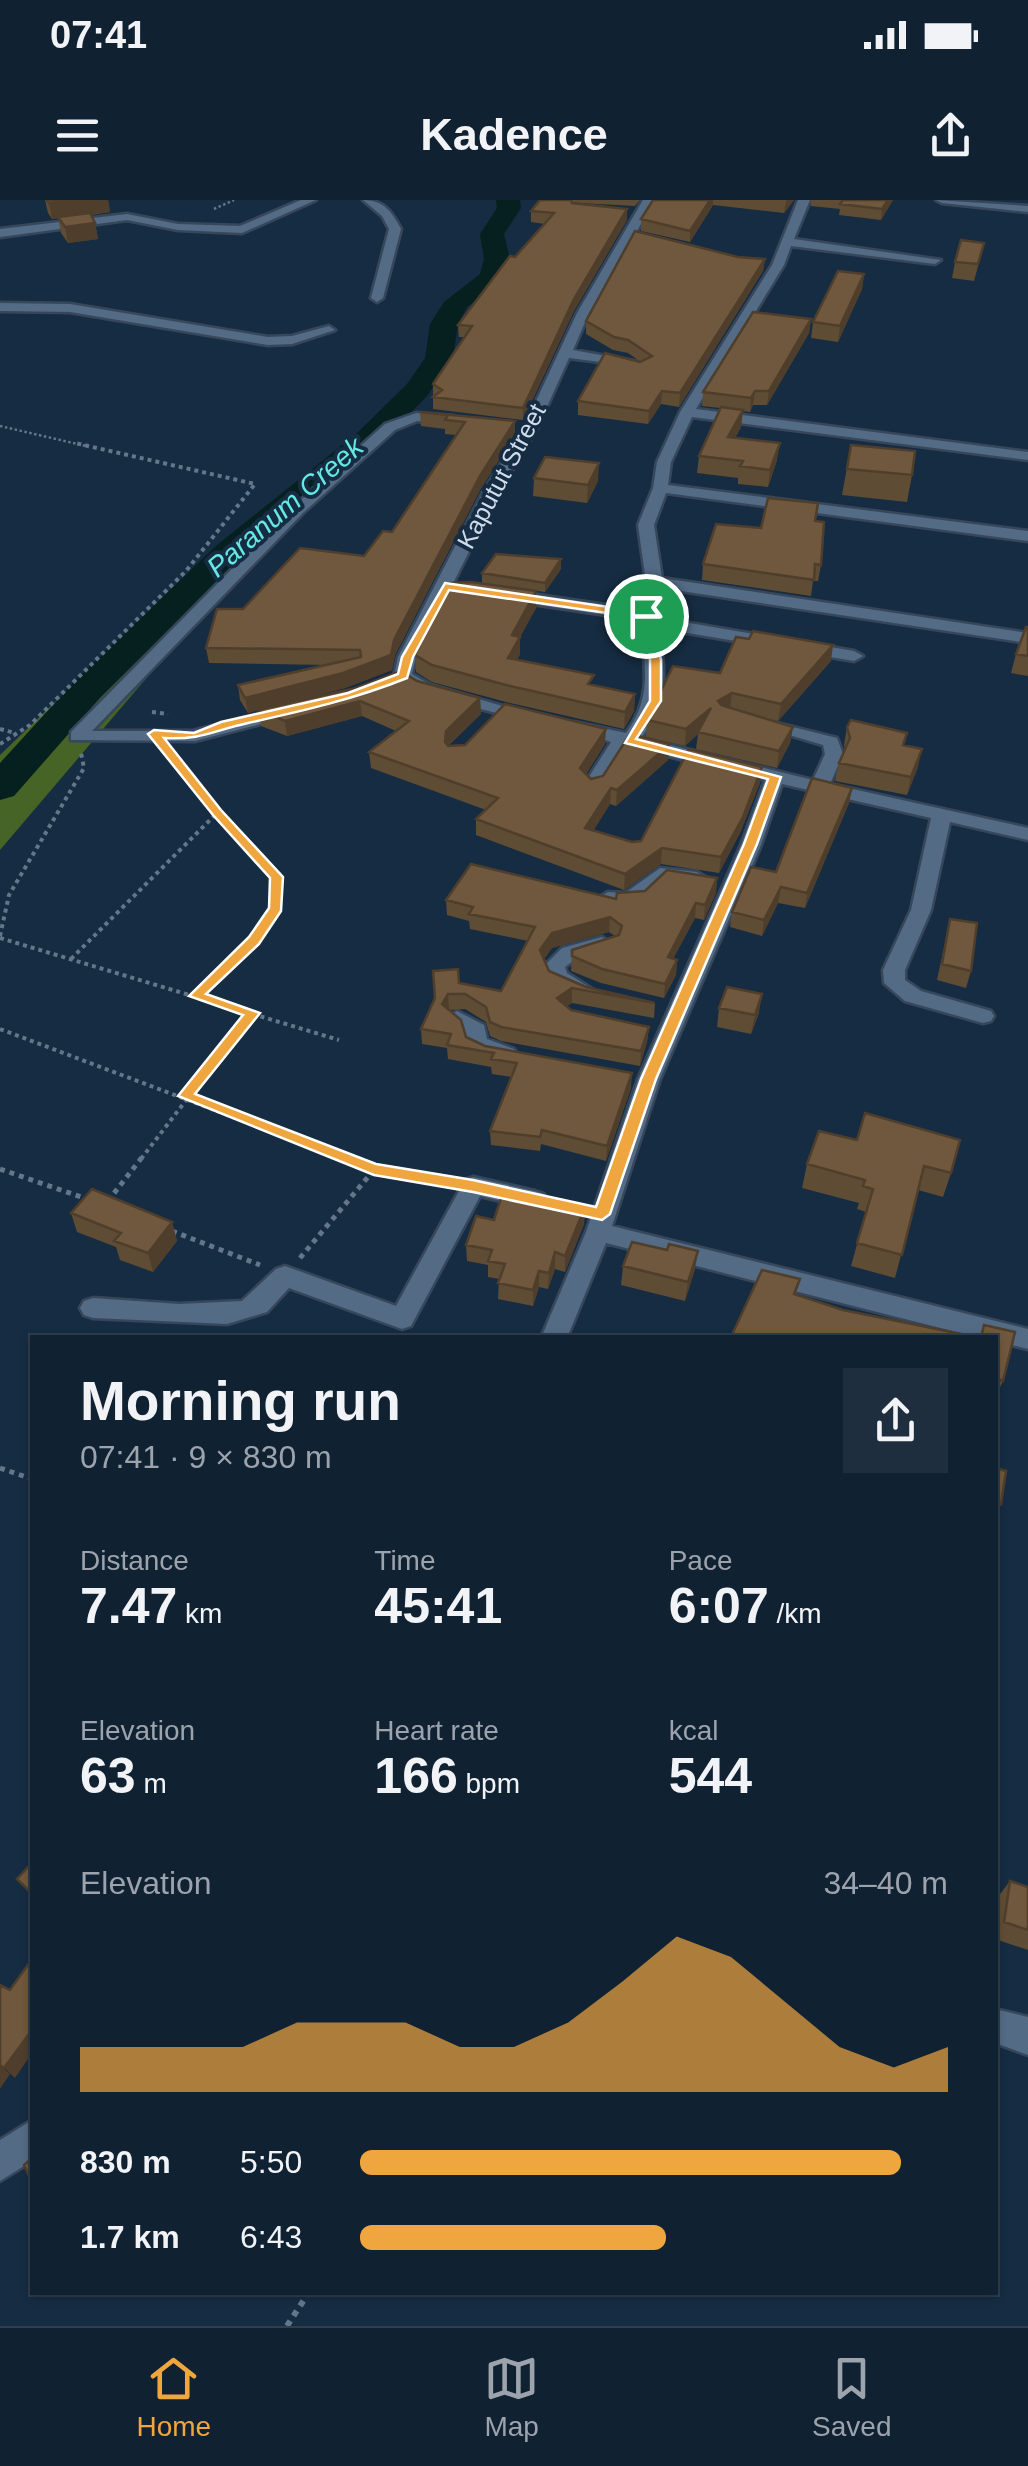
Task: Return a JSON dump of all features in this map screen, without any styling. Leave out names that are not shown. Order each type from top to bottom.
[{"type":"street","points":[[0,233],[127,217],[178,227],[242,230],[260,226],[310,200]]},
{"type":"street","points":[[368,200],[387,214],[396,229],[376,298]]},
{"type":"street","points":[[592,786],[656,701],[655,660],[647,618],[654,582],[646,524],[660,488],[664,462],[687,412],[778,264],[804,200]]},
{"type":"street","points":[[942,200],[1028,208]]},
{"type":"street","name":"Kaputut Street","points":[[637,209],[634,237],[563,353],[492,492],[464,589],[394,679],[495,716],[626,739],[1028,834]]},
{"type":"street","points":[[787,242],[935,260]]},
{"type":"street","points":[[758,263],[778,264]]},
{"type":"street","points":[[0,307],[70,308],[268,341],[292,340],[330,330]]},
{"type":"street","points":[[563,353],[626,360],[642,368]]},
{"type":"street","points":[[687,412],[1028,456]]},
{"type":"street","points":[[77,736],[299,509],[390,427],[416,418],[464,422]]},
{"type":"street","points":[[660,488],[1028,536]]},
{"type":"street","points":[[654,582],[1028,638]]},
{"type":"street","points":[[464,589],[854,656]]},
{"type":"street","points":[[77,736],[195,736],[225,725],[306,707]]},
{"type":"street","points":[[747,722],[831,742],[834,754],[820,785]]},
{"type":"street","points":[[555,1335],[639,1077],[731,885],[775,777]]},
{"type":"street","points":[[942,814],[922,910],[894,970],[895,983],[913,996],[984,1016]]},
{"type":"street","points":[[579,893],[630,900],[660,874],[731,885]]},
{"type":"street","points":[[608,943],[576,949],[560,957],[554,966],[558,977],[570,985],[610,997]]},
{"type":"street","points":[[456,1018],[476,1030],[476,1042],[495,1052],[534,1060]]},
{"type":"street","points":[[93,1308],[234,1312],[256,1308],[285,1276],[402,1319],[473,1186],[552,1204]]},
{"type":"street","points":[[595,1219],[1028,1339]]},
{"type":"street","points":[[998,2026],[1013,2028],[1028,2036]]},
{"type":"street","points":[[0,2163],[30,2140]]},
{"type":"path","points":[[0,426],[255,484],[186,571],[18,733],[0,744]]},
{"type":"path","points":[[0,729],[18,733]]},
{"type":"path","points":[[154,734],[217,813],[276,877],[276,908],[254,940],[196,996]]},
{"type":"path","points":[[77,736],[84,768],[9,895],[0,937],[339,1040]]},
{"type":"path","points":[[70,959],[217,813]]},
{"type":"path","points":[[104,1206],[253,1013]]},
{"type":"path","points":[[0,1029],[374,1170],[473,1186]]},
{"type":"path","points":[[0,1169],[91,1201]]},
{"type":"path","points":[[159,1226],[285,1276],[374,1170]]},
{"type":"path","points":[[0,1468],[30,1478]]},
{"type":"path","points":[[286,2326],[308,2295]]},
{"type":"green space","points":[[235,574],[0,850],[0,755],[185,577]]},
{"type":"building","points":[[540,200],[571,200],[627,209],[574,299],[523,408],[433,397],[442,390],[433,384],[472,326],[458,325],[510,256],[515,257],[554,213],[531,211]]},
{"type":"building","points":[[653,200],[710,200],[690,231],[641,219]]},
{"type":"building","points":[[843,200],[888,200],[882,209],[840,204]]},
{"type":"building","points":[[90,213],[95,223],[65,227],[58,217]]},
{"type":"building","points":[[635,231],[738,257],[765,259],[680,393],[662,391],[649,411],[578,401],[605,353],[640,362],[652,356],[586,321]]},
{"type":"building","points":[[961,240],[984,243],[978,264],[955,262]]},
{"type":"building","points":[[838,271],[864,274],[840,326],[813,322]]},
{"type":"building","points":[[753,312],[811,319],[769,391],[755,391],[751,398],[703,392]]},
{"type":"building","points":[[721,407],[743,410],[728,437],[780,443],[770,470],[740,466],[743,461],[699,456]]},
{"type":"building","points":[[420,412],[515,421],[480,476],[394,640],[391,655],[343,673],[245,698],[238,685],[361,657],[360,650],[206,648],[217,609],[243,609],[300,548],[364,556],[383,531],[392,532],[465,422],[445,420],[448,415]]},
{"type":"building","points":[[851,445],[915,451],[912,475],[847,469]]},
{"type":"building","points":[[545,457],[599,463],[588,485],[534,478]]},
{"type":"building","points":[[768,498],[818,503],[815,521],[824,522],[821,565],[815,564],[814,580],[703,564],[716,524],[761,528]]},
{"type":"building","points":[[496,554],[561,559],[545,583],[482,573]]},
{"type":"building","points":[[471,582],[536,591],[512,635],[520,637],[508,658],[594,675],[588,684],[635,694],[625,712],[432,665],[415,655],[449,583]]},
{"type":"building","points":[[1028,627],[1028,656],[1016,654]]},
{"type":"building","points":[[753,631],[833,645],[781,704],[732,693],[718,701],[793,727],[779,751],[698,732],[711,708],[686,729],[647,720],[673,666],[720,673],[736,637],[749,639]]},
{"type":"building","points":[[401,671],[417,681],[480,698],[446,731],[448,746],[465,745],[505,704],[606,729],[580,768],[591,779],[603,776],[630,734],[670,744],[617,790],[611,788],[585,828],[632,842],[641,841],[689,749],[762,767],[743,817],[721,857],[662,848],[625,874],[476,819],[498,798],[369,752],[409,721],[360,701],[285,721],[258,710],[356,688]]},
{"type":"building","points":[[851,720],[907,733],[903,745],[922,749],[911,777],[839,763],[850,738],[847,727]]},
{"type":"building","points":[[812,778],[852,788],[807,893],[781,887],[764,920],[732,912],[751,867],[776,872]]},
{"type":"building","points":[[471,864],[616,899],[617,893],[645,891],[667,870],[717,878],[705,905],[696,903],[668,957],[677,960],[665,984],[602,969],[572,956],[572,950],[619,935],[622,926],[610,917],[552,933],[540,950],[549,971],[586,987],[655,1003],[572,988],[557,998],[571,1010],[649,1027],[641,1051],[501,1027],[490,1022],[486,1007],[465,994],[448,994],[442,1004],[461,1020],[466,1037],[485,1046],[632,1073],[607,1146],[542,1130],[540,1137],[490,1131],[517,1063],[491,1059],[494,1053],[447,1045],[451,1034],[421,1029],[435,998],[433,971],[458,969],[459,983],[501,991],[535,927],[469,914],[473,907],[446,900]]},
{"type":"building","points":[[950,919],[977,923],[971,971],[942,964]]},
{"type":"building","points":[[727,987],[762,994],[755,1015],[719,1008]]},
{"type":"building","points":[[865,1113],[960,1140],[951,1173],[924,1166],[902,1255],[857,1243],[873,1189],[863,1186],[865,1180],[807,1164],[819,1131],[857,1140]]},
{"type":"building","points":[[92,1189],[172,1222],[148,1253],[114,1241],[121,1233],[71,1213]]},
{"type":"building","points":[[504,1189],[585,1207],[565,1256],[555,1252],[549,1273],[539,1271],[533,1290],[498,1283],[505,1264],[488,1261],[492,1250],[466,1245],[476,1216],[494,1220]]},
{"type":"building","points":[[632,1242],[667,1250],[669,1244],[698,1251],[688,1282],[623,1266]]},
{"type":"building","points":[[762,1270],[800,1279],[794,1294],[843,1310],[966,1335],[732,1335]]},
{"type":"building","points":[[984,1325],[1015,1332],[1003,1381],[998,1379],[998,1335],[982,1335]]},
{"type":"building","points":[[998,1469],[1006,1471],[1001,1504],[998,1503]]},
{"type":"building","points":[[30,1865],[30,1892],[17,1879]]},
{"type":"building","points":[[1010,1881],[1028,1887],[1028,1930],[1004,1922]]},
{"type":"building","points":[[30,1962],[30,2033],[4,2068],[0,2065],[0,1985],[10,1990]]},
{"type":"waterway","name":"Paranum Creek","points":[[0,788],[87,690],[228,552],[367,440],[417,390],[439,358],[444,324],[457,302],[492,278],[497,259],[492,234],[509,208],[508,200]]},
{"type":"route","points":[[445,586],[646,616],[655,660],[656,701],[629,741],[775,777],[751,844],[649,1079],[602,1214],[473,1186],[374,1170],[186,1096],[253,1013],[196,996],[254,940],[276,908],[276,877],[217,813],[154,734],[195,736],[225,725],[352,696],[403,676],[408,657],[445,586]]}]
